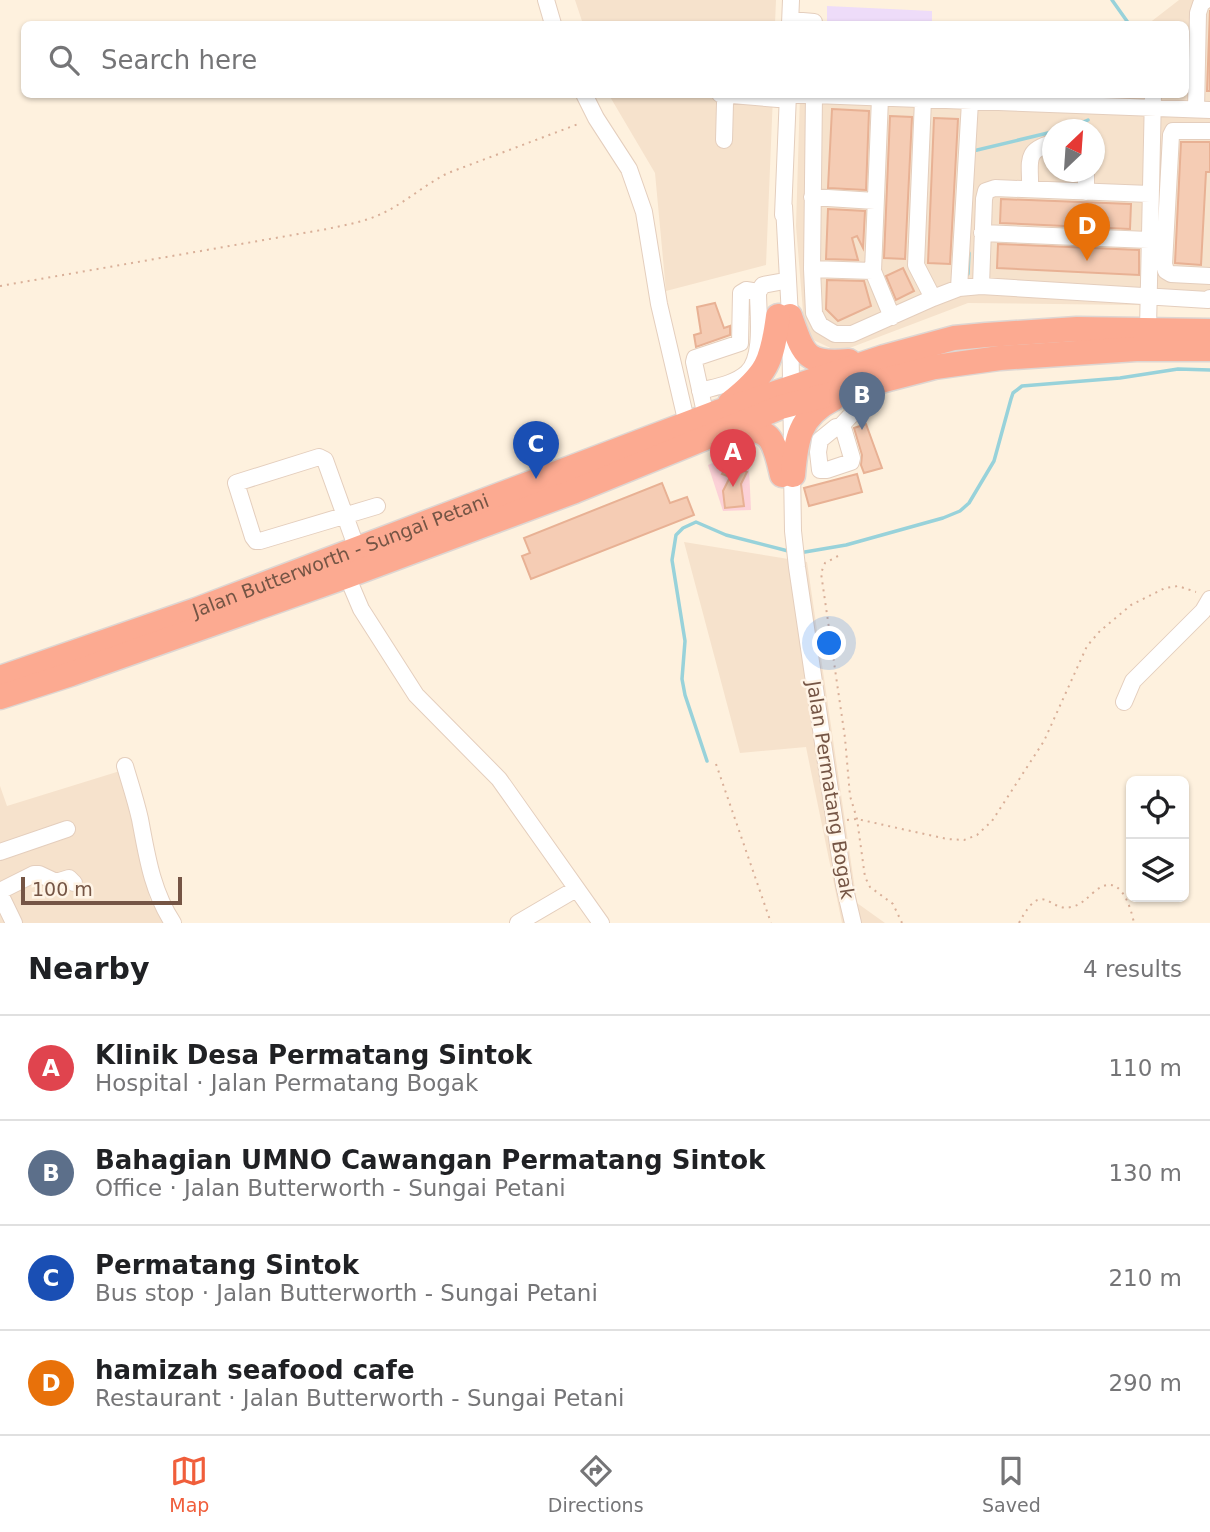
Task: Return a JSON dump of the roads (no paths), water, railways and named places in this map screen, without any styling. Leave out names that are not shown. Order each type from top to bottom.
[{"type":"highway","points":[[706,422],[748,389],[761,375],[770,360],[784,316]]},
{"type":"highway","points":[[784,316],[801,346],[817,362],[884,358]]},
{"type":"highway","name":"Jalan Butterworth - Sungai Petani","points":[[0,678],[183,615],[350,531],[785,398],[884,358],[954,338],[1077,330],[1210,331]]},
{"type":"highway","name":"Jalan Butterworth - Sungai Petani","points":[[785,398],[850,390],[935,367],[1000,358],[1136,349],[1210,349]]},
{"type":"highway","points":[[787,475],[801,429],[822,404],[850,390]]},
{"type":"highway","points":[[706,422],[752,428],[769,436],[787,475]]},
{"type":"highway","name":"Jalan Butterworth - Sungai Petani","points":[[0,697],[349,581],[575,491],[706,422]]},
{"type":"street","points":[[545,0],[552,21]]},
{"type":"street","points":[[791,0],[791,21]]},
{"type":"street","points":[[892,317],[873,271],[880,98],[970,102],[1152,101],[1203,110],[1202,6]]},
{"type":"street","points":[[797,21],[816,18]]},
{"type":"street","points":[[586,98],[629,169],[645,212],[659,304],[706,422]]},
{"type":"street","points":[[724,140],[727,98]]},
{"type":"street","points":[[784,316],[779,282],[788,98]]},
{"type":"street","points":[[814,98],[811,270],[814,313],[820,325],[835,334],[852,334],[959,288],[981,286],[1208,300],[1210,298]]},
{"type":"street","points":[[923,100],[916,265],[933,298]]},
{"type":"street","points":[[1148,329],[1152,101]]},
{"type":"street","points":[[959,288],[970,102]]},
{"type":"street","points":[[1210,131],[1180,129],[1173,131],[1171,135],[1164,264],[1166,271],[1171,274],[1210,276]]},
{"type":"street","points":[[1030,189],[1032,153],[1042,146]]},
{"type":"street","points":[[1086,182],[1086,192]]},
{"type":"street","points":[[981,286],[986,191],[995,188],[1150,194]]},
{"type":"street","points":[[812,197],[875,201]]},
{"type":"street","points":[[784,206],[784,316]]},
{"type":"street","points":[[982,233],[1149,240]]},
{"type":"street","points":[[811,270],[873,271]]},
{"type":"street","points":[[700,391],[736,379],[746,373],[753,364],[757,354],[758,292],[763,285],[779,282]]},
{"type":"street","points":[[706,422],[695,358],[740,343],[741,293],[746,290],[758,292]]},
{"type":"street","name":"Jalan Permatang Bogak","points":[[784,316],[787,475],[793,534],[844,886],[853,923]]},
{"type":"street","points":[[820,470],[820,440],[836,426],[840,427],[853,413],[850,390]]},
{"type":"street","points":[[787,475],[827,470],[851,462],[852,458],[840,427]]},
{"type":"street","points":[[350,531],[323,458],[236,483],[256,541],[350,531],[377,506]]},
{"type":"street","points":[[349,581],[361,609],[416,695],[499,779],[600,923]]},
{"type":"street","points":[[1124,702],[1133,681],[1203,611],[1205,597]]},
{"type":"street","points":[[125,765],[153,883],[173,923]]},
{"type":"street","points":[[0,852],[67,829]]},
{"type":"street","points":[[14,923],[0,893],[34,874],[56,882],[69,878],[74,883]]},
{"type":"street","points":[[518,923],[576,889]]},
{"type":"waterway","points":[[1112,0],[1127,21]]},
{"type":"waterway","points":[[1117,101],[1121,98]]},
{"type":"waterway","points":[[973,151],[1042,134]]},
{"type":"waterway","points":[[968,274],[969,253]]},
{"type":"waterway","points":[[799,553],[846,545],[960,511],[969,503],[994,461],[1013,393],[1022,386],[1120,378],[1178,369],[1210,370]]},
{"type":"waterway","points":[[707,761],[682,679],[685,641],[672,560],[676,535],[696,522],[726,535],[792,552]]},
{"type":"place","name":"hamizah seafood cafe","points":[[1087,261]]},
{"type":"place","name":"Bahagian UMNO Cawangan Permatang Sintok","points":[[862,430]]},
{"type":"place","name":"Permatang Sintok","points":[[536,479]]},
{"type":"place","name":"Klinik Desa Permatang Sintok","points":[[733,487]]}]
